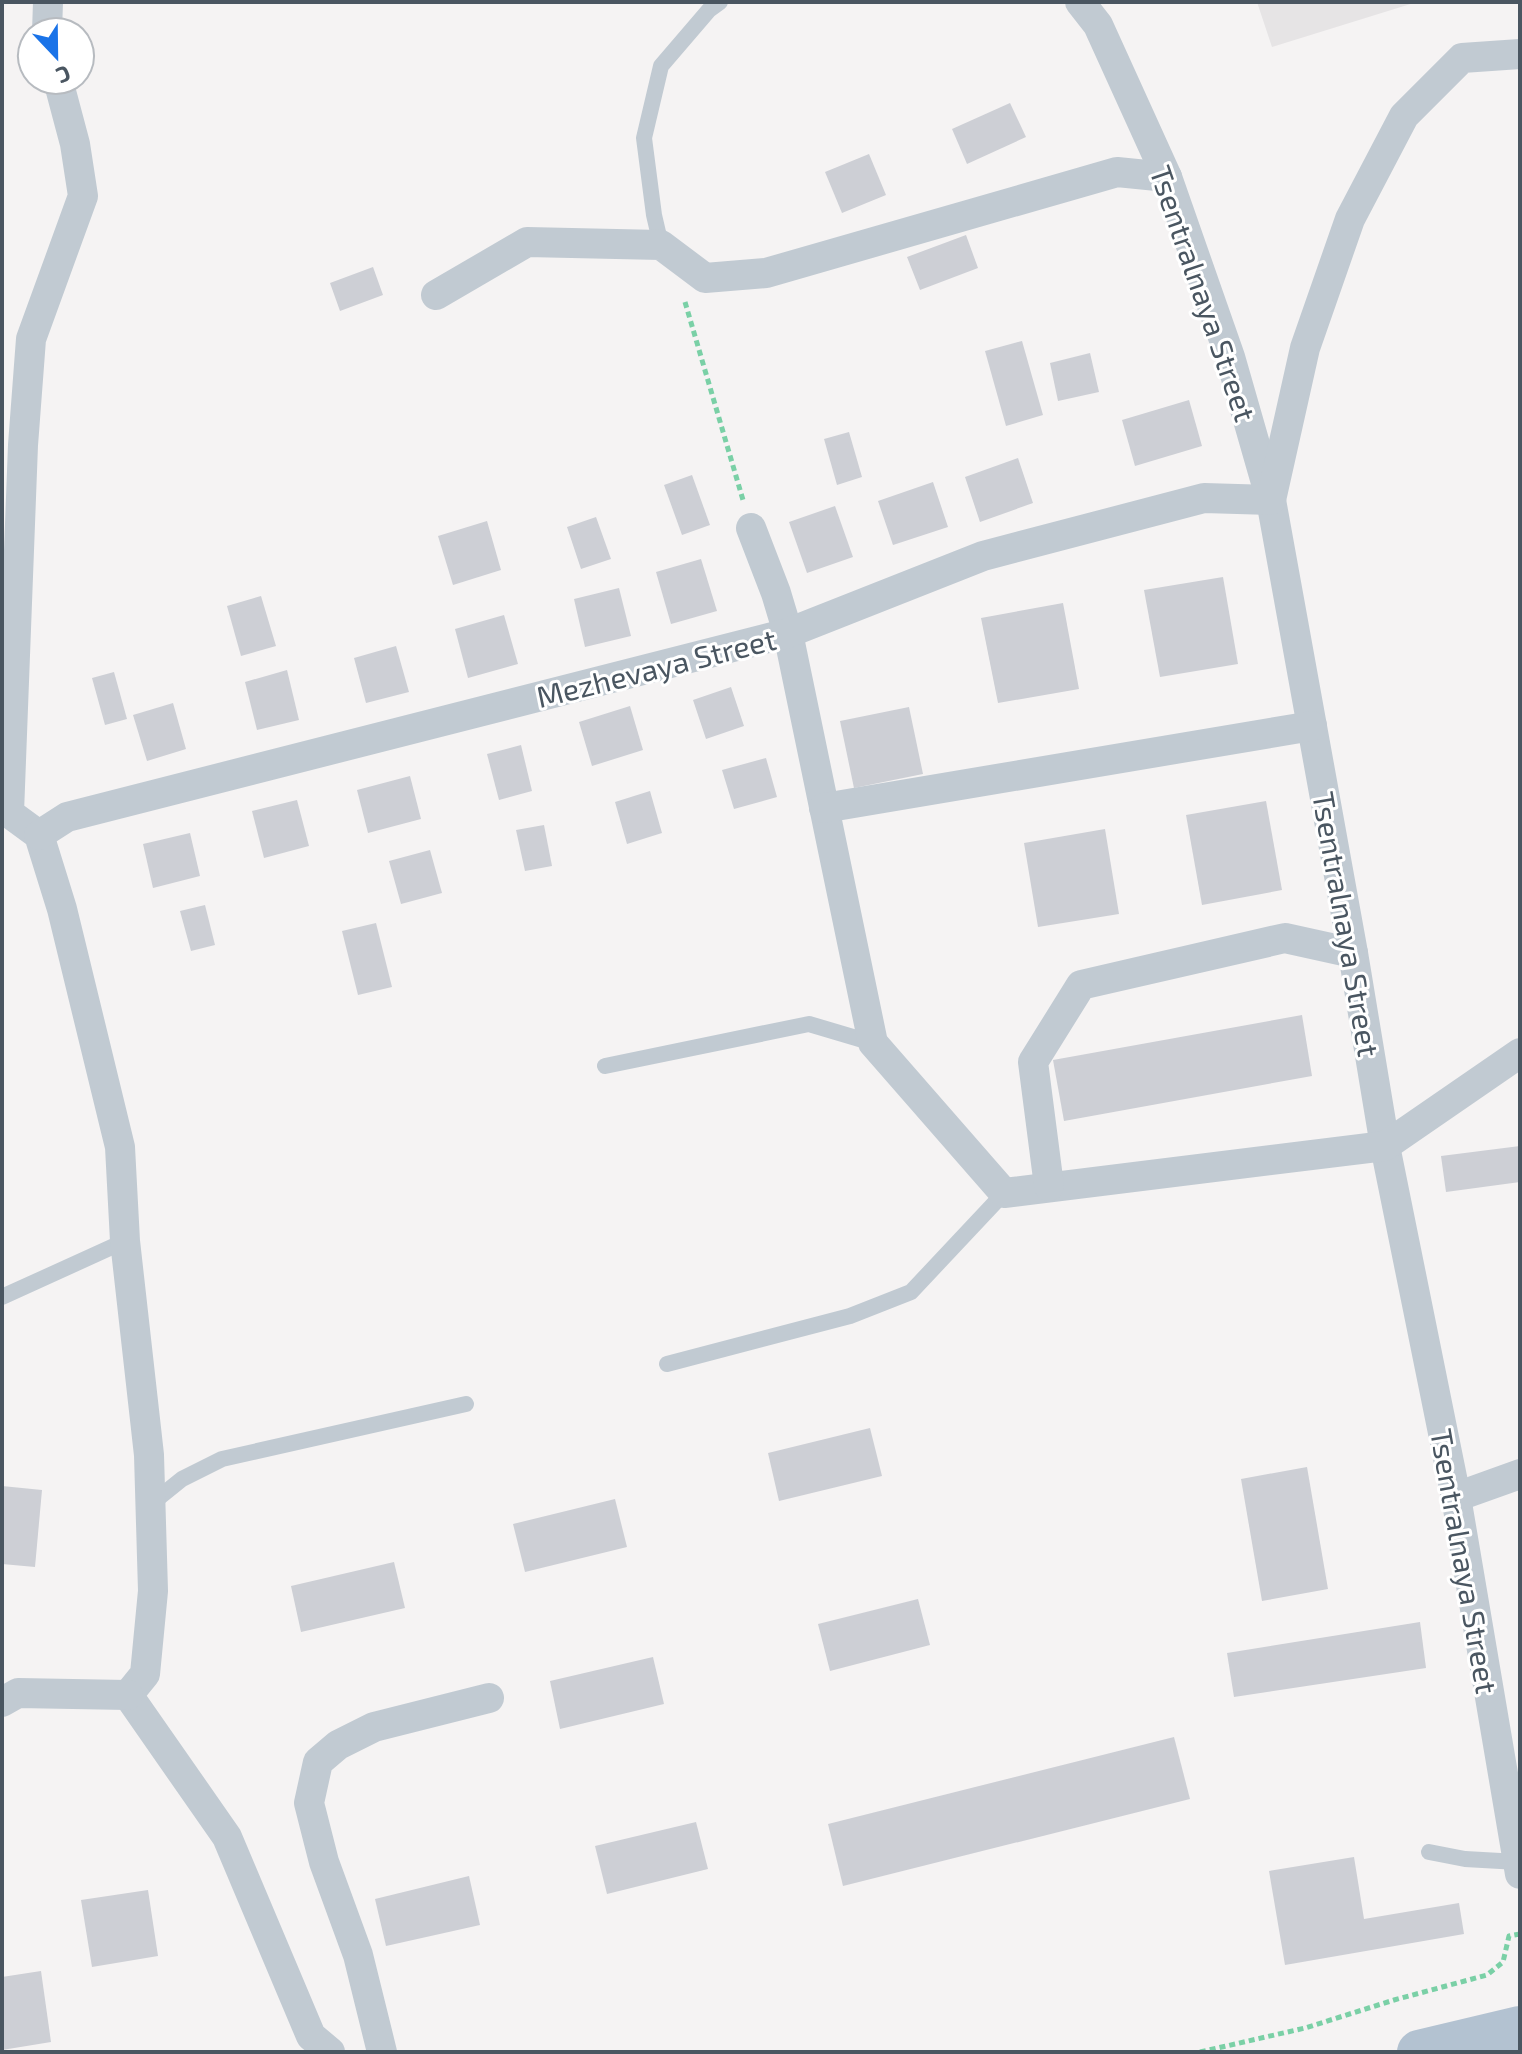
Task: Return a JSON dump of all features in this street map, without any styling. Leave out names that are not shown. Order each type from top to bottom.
[{"type":"main road","points":[[1419,2052],[1520,2028]]},
{"type":"street","name":"Tsentralnaya Street","points":[[1080,2],[1098,25],[1167,177],[1230,357],[1271,500],[1385,1146],[1456,1497],[1519,1868]]},
{"type":"street","points":[[1271,500],[1305,348],[1350,219],[1404,116],[1462,58],[1520,54]]},
{"type":"street","points":[[62,96],[75,144],[83,196],[31,339],[23,445],[9,813],[39,835],[62,909],[120,1147],[125,1241],[149,1455],[153,1591],[145,1674],[128,1695]]},
{"type":"street","points":[[436,295],[527,242],[661,245],[705,278],[766,273],[1117,172],[1167,177]]},
{"type":"street","name":"Mezhevaya Street","points":[[39,835],[67,817],[788,633],[983,556],[1204,498],[1271,500]]},
{"type":"street","points":[[751,528],[788,633],[873,1043],[1004,1193],[1385,1146],[1520,1053]]},
{"type":"street","points":[[824,808],[1312,726]]},
{"type":"street","points":[[1049,1186],[1033,1062],[1081,985],[1285,938],[1353,953]]},
{"type":"street","points":[[1456,1497],[1520,1474]]},
{"type":"street","points":[[2,1702],[18,1693],[128,1695]]},
{"type":"street","points":[[128,1695],[227,1837],[311,2036],[330,2052]]},
{"type":"street","points":[[382,2052],[358,1955],[324,1862],[309,1803],[318,1762],[338,1745],[374,1727],[489,1698]]},
{"type":"lane","points":[[661,245],[644,138],[661,66],[709,10],[720,2]]},
{"type":"lane","points":[[605,1066],[809,1024],[873,1043]]},
{"type":"lane","points":[[667,1364],[850,1316],[911,1292],[1004,1193]]},
{"type":"lane","points":[[2,1297],[125,1241]]},
{"type":"lane","points":[[151,1504],[182,1479],[222,1459],[466,1404]]},
{"type":"lane","points":[[1429,1852],[1519,1868]]},
{"type":"path","points":[[661,245],[679,284],[751,528]]},
{"type":"path","points":[[1200,2052],[1305,2028],[1487,1975],[1503,1962],[1509,1936],[1520,1934]]},
{"type":"shaded area","points":[[1257,2],[1417,2],[1272,47]]},
{"type":"building","points":[[1010,103],[1026,137],[967,164],[952,129]]},
{"type":"building","points":[[869,154],[886,195],[842,213],[825,172]]},
{"type":"building","points":[[966,235],[978,268],[920,290],[907,257]]},
{"type":"building","points":[[373,267],[383,295],[340,311],[330,283]]},
{"type":"building","points":[[1022,341],[1043,415],[1006,426],[985,351]]},
{"type":"building","points":[[1090,353],[1099,392],[1058,401],[1050,363]]},
{"type":"building","points":[[1189,400],[1202,446],[1135,466],[1122,420]]},
{"type":"building","points":[[849,432],[862,477],[837,485],[824,439]]},
{"type":"building","points":[[1018,458],[1033,503],[980,522],[965,477]]},
{"type":"building","points":[[692,475],[710,525],[682,535],[664,485]]},
{"type":"building","points":[[933,482],[948,527],[893,545],[878,501]]},
{"type":"building","points":[[835,506],[853,557],[807,573],[789,522]]},
{"type":"building","points":[[596,517],[611,559],[581,569],[567,527]]},
{"type":"building","points":[[487,521],[501,570],[453,585],[438,536]]},
{"type":"building","points":[[701,559],[717,611],[671,624],[656,572]]},
{"type":"building","points":[[1223,577],[1238,664],[1160,677],[1144,590]]},
{"type":"building","points":[[619,588],[631,636],[585,647],[574,599]]},
{"type":"building","points":[[261,596],[276,646],[241,656],[227,606]]},
{"type":"building","points":[[1063,603],[1079,689],[998,703],[981,618]]},
{"type":"building","points":[[504,615],[518,664],[468,678],[455,629]]},
{"type":"building","points":[[396,646],[409,692],[366,703],[354,658]]},
{"type":"building","points":[[287,670],[299,720],[257,730],[245,682]]},
{"type":"building","points":[[114,672],[127,719],[105,725],[92,678]]},
{"type":"building","points":[[731,687],[744,726],[706,739],[693,700]]},
{"type":"building","points":[[173,703],[186,749],[147,761],[133,715]]},
{"type":"building","points":[[630,706],[643,750],[592,766],[579,722]]},
{"type":"building","points":[[909,707],[923,774],[854,788],[840,721]]},
{"type":"building","points":[[521,745],[532,791],[499,800],[487,754]]},
{"type":"building","points":[[766,758],[777,797],[734,809],[722,770]]},
{"type":"building","points":[[410,776],[421,819],[368,833],[357,790]]},
{"type":"building","points":[[650,791],[662,833],[627,844],[615,802]]},
{"type":"building","points":[[297,800],[309,846],[264,858],[252,811]]},
{"type":"building","points":[[1266,801],[1282,890],[1202,905],[1186,815]]},
{"type":"building","points":[[544,825],[552,866],[525,871],[516,830]]},
{"type":"building","points":[[1105,829],[1119,914],[1038,927],[1024,843]]},
{"type":"building","points":[[190,833],[200,876],[153,888],[143,844]]},
{"type":"building","points":[[430,850],[442,893],[401,904],[389,861]]},
{"type":"building","points":[[205,905],[215,945],[191,951],[180,911]]},
{"type":"building","points":[[376,923],[392,987],[358,995],[342,931]]},
{"type":"building","points":[[1302,1015],[1312,1076],[1064,1121],[1053,1060]]},
{"type":"building","points":[[1520,1146],[1520,1182],[1446,1192],[1441,1156]]},
{"type":"building","points":[[870,1428],[882,1476],[779,1501],[768,1453]]},
{"type":"building","points":[[1307,1467],[1328,1589],[1262,1601],[1241,1479]]},
{"type":"building","points":[[2,1486],[42,1490],[35,1567],[2,1564]]},
{"type":"building","points":[[615,1499],[627,1547],[525,1572],[513,1524]]},
{"type":"building","points":[[394,1562],[405,1608],[301,1632],[291,1586]]},
{"type":"building","points":[[918,1599],[930,1645],[830,1671],[818,1624]]},
{"type":"building","points":[[1420,1622],[1426,1668],[1234,1697],[1227,1653]]},
{"type":"building","points":[[653,1657],[664,1704],[560,1729],[550,1681]]},
{"type":"building","points":[[1174,1737],[1190,1799],[843,1886],[828,1824]]},
{"type":"building","points":[[696,1822],[708,1869],[607,1894],[595,1846]]},
{"type":"building","points":[[1354,1857],[1364,1919],[1459,1903],[1464,1934],[1285,1965],[1269,1871]]},
{"type":"building","points":[[469,1876],[480,1925],[386,1946],[375,1899]]},
{"type":"building","points":[[148,1890],[158,1956],[92,1967],[81,1900]]},
{"type":"building","points":[[41,1971],[51,2042],[2,2050],[2,1977]]}]
